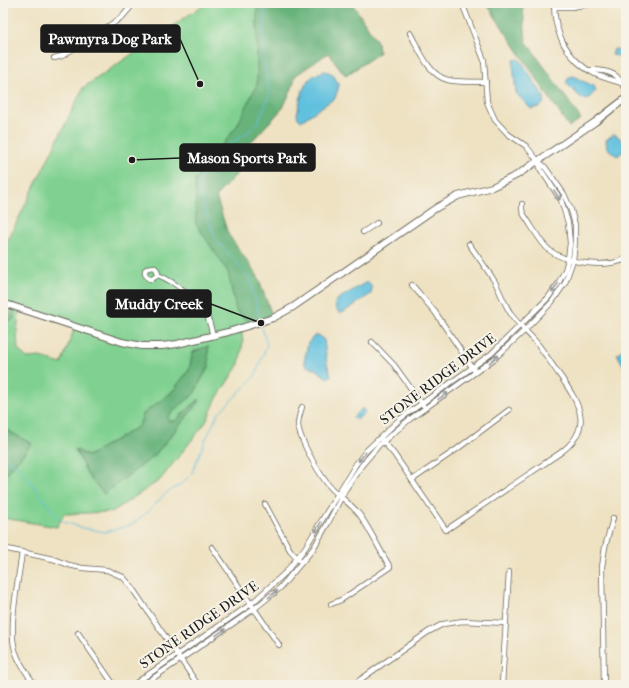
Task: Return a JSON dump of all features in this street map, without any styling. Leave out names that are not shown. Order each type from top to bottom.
[{"type":"street","points":[[54,58],[62,56],[115,22],[123,16],[134,3]]},
{"type":"street","name":"STONE RIDGE DRIVE","points":[[381,440],[476,373],[494,359],[525,330],[559,293],[567,279],[571,259],[570,233],[566,213],[558,196],[541,170],[538,161],[526,146],[508,134],[495,120],[487,102],[484,60],[462,3]]},
{"type":"street","points":[[595,3],[572,7],[554,5],[556,24],[565,48],[575,59],[590,70],[612,74],[618,78],[626,88]]},
{"type":"street","points":[[410,33],[429,65],[440,77],[447,80],[486,82]]},
{"type":"street","points":[[3,302],[130,344],[142,346],[162,346],[213,336],[253,325],[272,318],[293,307],[436,208],[458,196],[498,185],[511,178],[595,122],[626,98]]},
{"type":"street","points":[[522,204],[524,215],[546,247],[555,254],[593,264],[613,263],[626,259]]},
{"type":"street","points":[[363,232],[377,223]]},
{"type":"street","points":[[381,440],[394,454],[446,530],[560,453],[574,441],[577,435],[581,422],[577,402],[544,353],[514,318],[503,301],[495,283],[469,244]]},
{"type":"street","name":"STONE RIDGE DRIVE","points":[[143,685],[251,604],[285,573],[297,558],[339,495],[381,440],[400,419],[473,368],[491,354],[521,326],[553,292],[571,259]]},
{"type":"street","points":[[158,275],[172,282],[198,304],[207,316],[213,336]]},
{"type":"street","points":[[412,285],[434,312],[476,373]]},
{"type":"street","points":[[372,342],[394,365],[425,408]]},
{"type":"street","points":[[302,407],[298,419],[301,437],[324,481],[360,516],[390,568],[341,600],[331,604]]},
{"type":"street","points":[[412,480],[509,410]]},
{"type":"street","name":"STONE RIDGE DRIVE","points":[[133,685],[254,609],[280,588],[313,549],[328,523],[339,495]]},
{"type":"street","points":[[265,504],[290,550],[302,562]]},
{"type":"street","points":[[604,685],[602,567],[605,546],[613,518]]},
{"type":"street","points":[[212,546],[278,645]]},
{"type":"street","points":[[3,548],[53,559],[82,568],[107,570],[123,577],[198,685]]},
{"type":"street","points":[[22,552],[12,628],[13,642],[16,654],[35,685]]},
{"type":"street","points":[[502,685],[509,572]]},
{"type":"street","points":[[356,685],[357,682],[410,644],[443,624],[463,621],[506,623]]},
{"type":"street","points":[[78,633],[114,685]]},
{"type":"green space","points":[[206,3],[347,3],[380,52],[347,75],[331,50],[270,93],[201,177],[261,323],[241,329],[243,342],[239,364],[217,398],[206,422],[160,480],[112,512],[64,514],[57,527],[3,518],[3,477],[32,444],[3,428],[3,325],[5,322],[3,303],[3,250],[83,88]],"holes":[[[20,309],[75,327],[61,364],[40,357],[27,358],[18,350],[17,331]],[[193,352],[209,367],[194,394],[169,415],[168,421],[175,421],[199,399],[199,402],[154,456],[89,477],[75,449],[88,456],[139,426],[143,414],[172,392],[189,370]]]},
{"type":"green space","points":[[257,3],[352,3],[378,43],[379,53],[345,75],[328,53],[295,76],[293,86],[283,108],[249,144],[246,164],[216,196],[228,234],[257,275],[273,318],[253,325],[236,311],[228,272],[196,224],[195,180],[237,126],[257,84]]},
{"type":"green space","points":[[486,3],[520,3],[523,9],[526,41],[581,119],[569,127]]},
{"type":"green space","points":[[3,303],[15,307],[14,319],[5,322],[3,325]]},
{"type":"green space","points":[[208,346],[209,367],[194,394],[169,415],[168,421],[175,421],[199,399],[199,402],[154,456],[104,494],[89,477],[75,449],[88,456],[139,426],[143,414],[172,392],[189,370],[193,352]]},
{"type":"green space","points":[[3,428],[32,444],[3,477]]},
{"type":"water","points":[[614,49],[625,51],[624,57],[612,55]]},
{"type":"water","points":[[518,59],[521,61],[544,97],[544,103],[539,107],[531,109],[516,93],[513,64],[514,60]]},
{"type":"water","points":[[326,71],[333,74],[339,86],[335,98],[301,121],[297,114],[304,87],[312,77],[318,73]]},
{"type":"water","points":[[574,76],[594,86],[596,91],[588,99],[581,98],[567,84],[569,77]]},
{"type":"water","points":[[614,134],[619,137],[624,144],[623,152],[617,156],[607,148],[606,140]]},
{"type":"water","points":[[365,283],[369,283],[372,288],[371,294],[344,312],[340,313],[336,308],[335,303],[338,299]]},
{"type":"water","points":[[319,335],[324,340],[327,363],[331,376],[327,378],[317,370],[306,366],[304,362],[308,343],[314,336]]},
{"type":"water","points":[[621,350],[626,352],[626,370],[617,354]]},
{"type":"water","points":[[362,408],[365,412],[357,420],[353,417]]},
{"type":"waterway","points":[[115,3],[120,3]]},
{"type":"waterway","points":[[260,319],[250,279],[216,239],[204,207],[199,188],[201,177],[230,144],[247,133],[258,122],[270,93],[267,82],[264,56],[265,3]]},
{"type":"waterway","points":[[3,455],[22,471],[55,514],[64,522],[83,528],[105,532],[131,525],[149,511],[165,494],[180,485],[191,475],[218,414],[255,376],[267,345],[261,324]]},
{"type":"place","name":"Pawmyra Dog Park","points":[[200,84]]},
{"type":"place","name":"Mason Sports Park","points":[[132,160]]},
{"type":"place","name":"Muddy Creek","points":[[261,323]]}]
